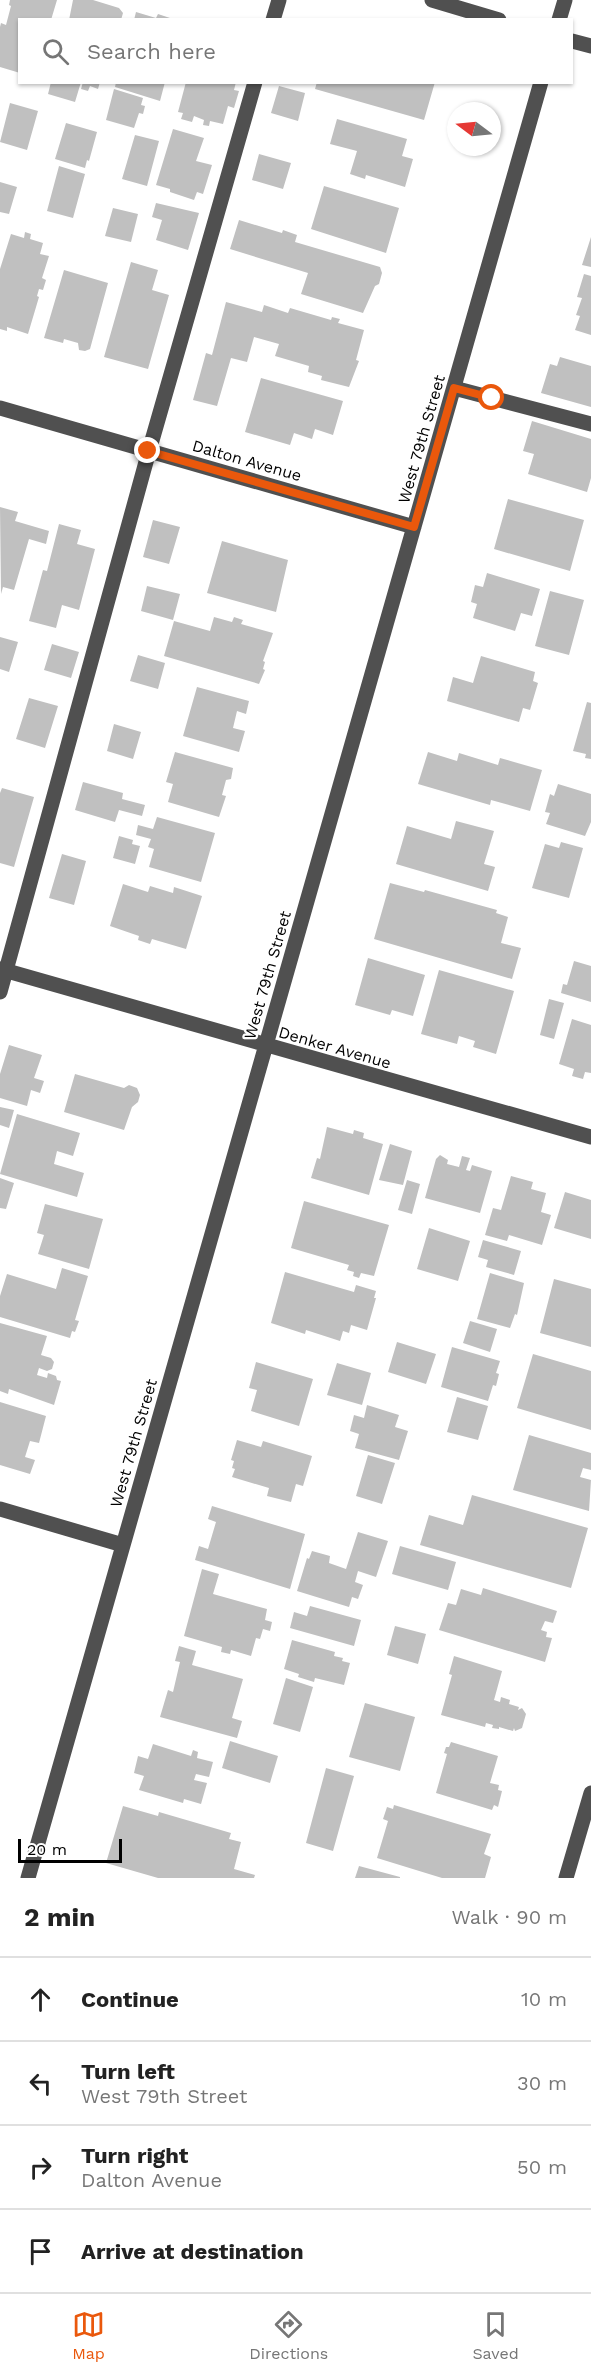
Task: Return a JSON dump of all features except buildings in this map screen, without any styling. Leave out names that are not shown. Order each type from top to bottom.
[{"type":"street","points":[[274,18],[279,0]]},
{"type":"street","points":[[432,0],[492,18]]},
{"type":"street","points":[[560,18],[565,0]]},
{"type":"street","points":[[573,40],[591,46]]},
{"type":"street","points":[[0,992],[3,970],[148,451],[254,84]]},
{"type":"street","name":"West 79th Street","points":[[28,1878],[540,84]]},
{"type":"street","points":[[454,388],[591,424]]},
{"type":"street","name":"Dalton Avenue","points":[[0,408],[414,527]]},
{"type":"street","name":"Denker Avenue","points":[[3,970],[591,1137]]},
{"type":"street","points":[[0,1509],[123,1545]]},
{"type":"street","points":[[566,1878],[591,1793]]},
{"type":"route","points":[[148,451],[414,527],[454,388],[492,398]]}]
